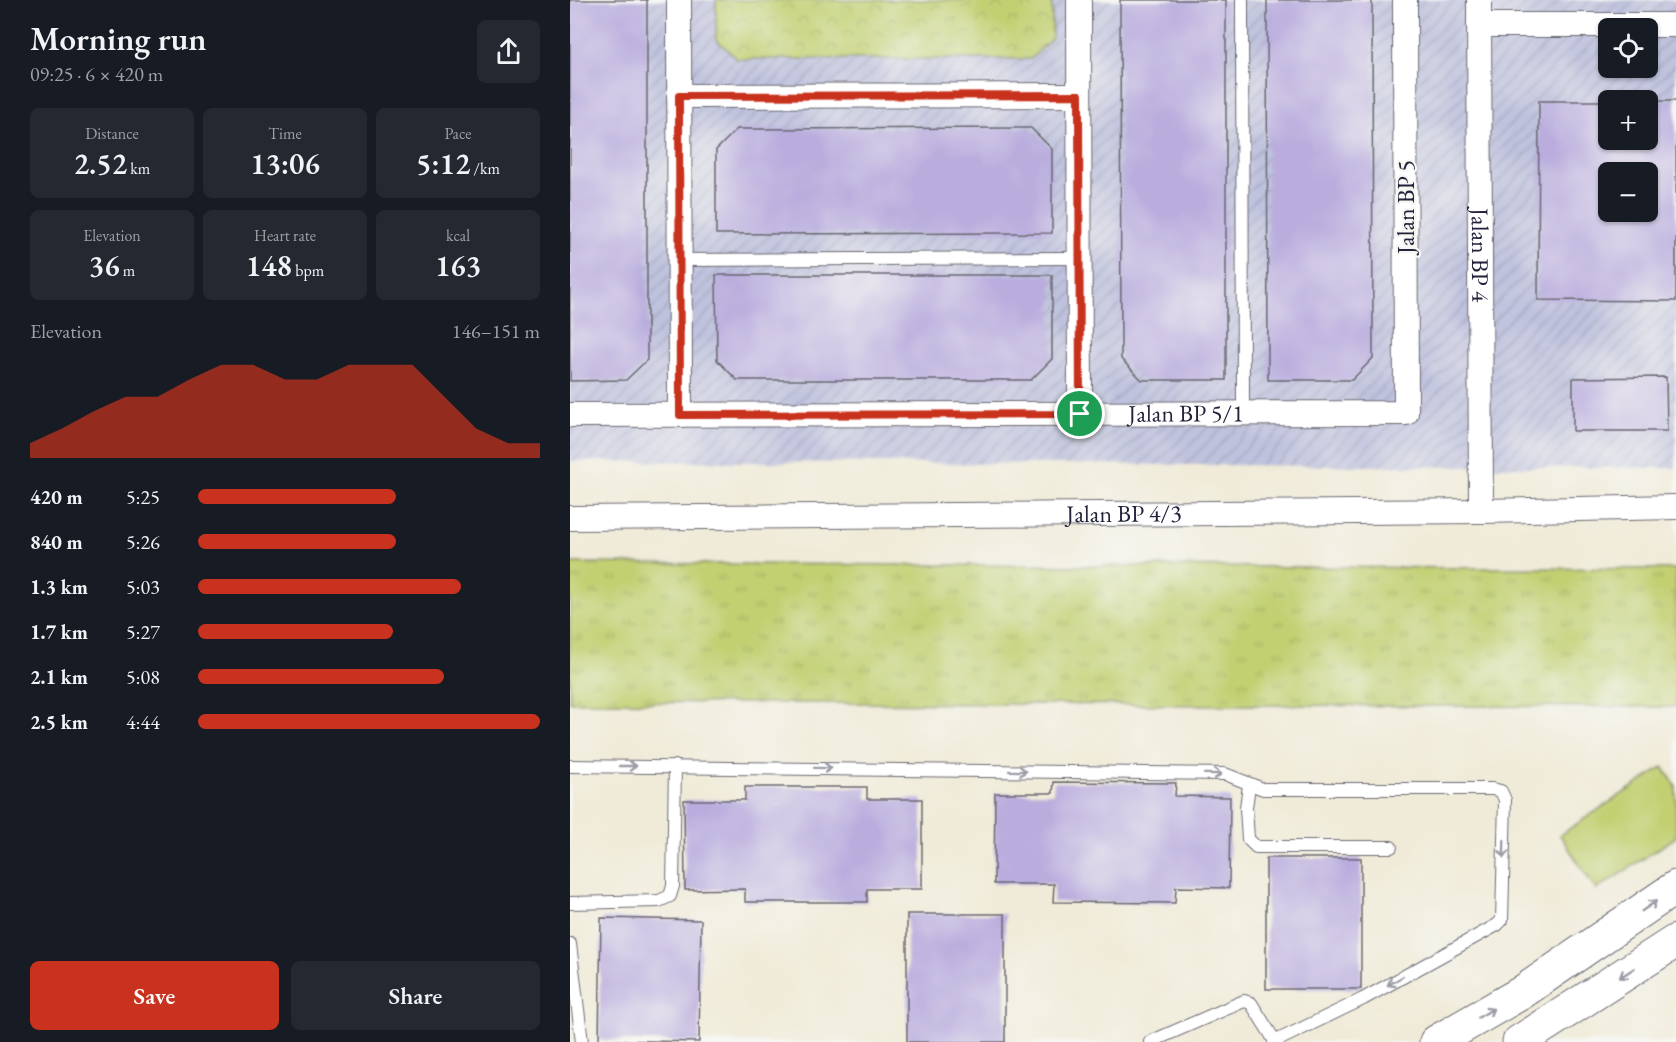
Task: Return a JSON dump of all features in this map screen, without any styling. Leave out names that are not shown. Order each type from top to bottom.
[{"type":"main road","points":[[1436,1042],[1521,993],[1676,887]]},
{"type":"main road","points":[[1519,1042],[1676,941]]},
{"type":"street","points":[[679,0],[680,415]]},
{"type":"street","points":[[1078,0],[1080,414]]},
{"type":"street","name":"Jalan BP 5","points":[[1405,0],[1406,413]]},
{"type":"street","name":"Jalan BP 4","points":[[1479,0],[1481,511]]},
{"type":"street","points":[[1479,25],[1676,25]]},
{"type":"street","points":[[679,96],[1079,95]]},
{"type":"street","name":"Jalan BP 5/1","points":[[570,415],[1406,413]]},
{"type":"street","name":"Jalan BP 4/3","points":[[570,518],[1481,511],[1676,507]]},
{"type":"lane","points":[[1242,0],[1244,414]]},
{"type":"lane","points":[[680,260],[1079,258]]},
{"type":"lane","points":[[570,766],[1225,774],[1263,789],[1492,789],[1501,791],[1505,800],[1502,920],[1497,925],[1363,999],[1274,1042],[1251,1003],[1244,1001],[1150,1042]]},
{"type":"lane","points":[[570,903],[658,902],[670,896],[673,886],[675,766]]},
{"type":"lane","points":[[1249,785],[1246,807],[1248,839],[1256,848],[1391,847]]},
{"type":"lane","points":[[570,944],[582,1042]]},
{"type":"shaded area","points":[[570,0],[1676,0],[1676,468],[570,461]]},
{"type":"green space","points":[[716,0],[1052,0],[1052,38],[1031,59],[737,59],[716,39]]},
{"type":"green space","points":[[570,563],[1676,569],[1676,707],[570,702]]},
{"type":"green space","points":[[1663,767],[1676,786],[1676,837],[1596,890],[1560,835]]},
{"type":"building","points":[[570,0],[647,0],[647,360],[626,380],[570,381]]},
{"type":"building","points":[[1120,0],[1226,0],[1226,380],[1142,380],[1121,359]]},
{"type":"building","points":[[1267,0],[1372,0],[1373,358],[1352,380],[1268,380]]},
{"type":"building","points":[[1539,101],[1598,101],[1598,150],[1658,150],[1658,101],[1676,101],[1676,301],[1538,300]]},
{"type":"building","points":[[1031,128],[1052,149],[1052,233],[716,234],[716,150],[737,129]]},
{"type":"building","points":[[716,275],[1052,275],[1052,359],[1031,380],[737,380],[717,360]]},
{"type":"building","points":[[1666,377],[1667,431],[1573,431],[1573,378]]},
{"type":"building","points":[[1054,782],[1176,783],[1175,796],[1230,797],[1229,888],[1176,887],[1175,903],[1053,902],[1054,884],[994,884],[995,793],[1053,793]]},
{"type":"building","points":[[745,787],[867,787],[867,799],[922,799],[922,889],[867,889],[867,902],[745,902],[745,889],[685,890],[684,800],[745,800]]},
{"type":"building","points":[[1266,858],[1361,858],[1361,989],[1266,989]]},
{"type":"building","points":[[907,914],[1005,914],[1005,1042],[907,1042]]},
{"type":"building","points":[[601,918],[701,920],[699,1042],[599,1040]]},
{"type":"route","points":[[1079,95],[1080,414],[680,415],[679,96],[1079,95]]}]
